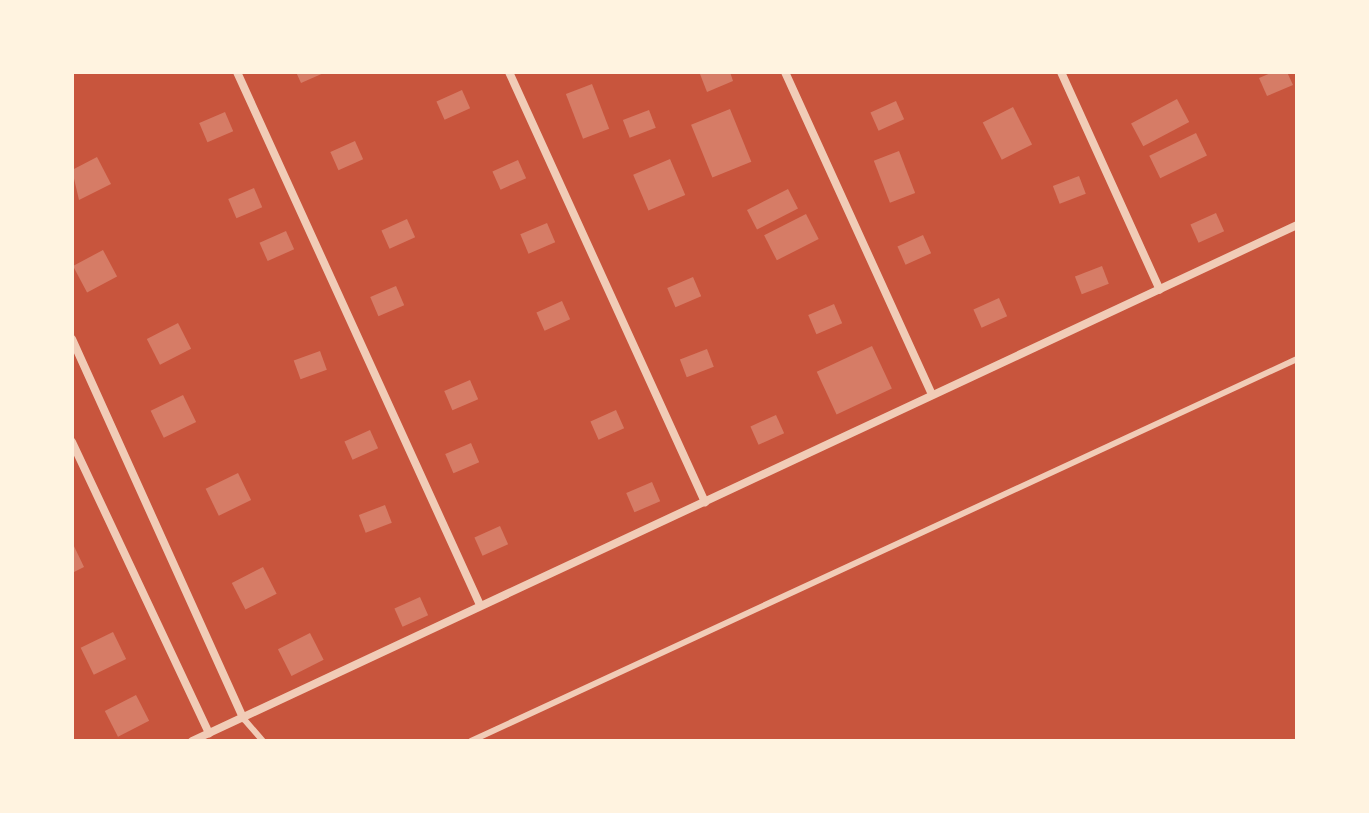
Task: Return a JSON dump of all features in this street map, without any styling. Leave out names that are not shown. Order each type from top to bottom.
[{"type":"street","points":[[237,72],[480,605]]},
{"type":"street","points":[[509,72],[705,502]]},
{"type":"street","points":[[785,72],[932,394]]},
{"type":"street","points":[[1061,72],[1160,290]]},
{"type":"street","points":[[192,741],[1297,225]]},
{"type":"street","points":[[72,339],[243,718]]},
{"type":"street","points":[[72,442],[209,733]]},
{"type":"lane","points":[[471,741],[1297,359]]},
{"type":"lane","points":[[243,718],[263,741]]},
{"type":"building","points":[[296,72],[326,72],[301,83]]},
{"type":"building","points":[[730,72],[733,81],[707,92],[700,74]]},
{"type":"building","points":[[1273,72],[1287,72],[1293,85],[1267,96],[1259,78]]},
{"type":"building","points":[[592,84],[609,129],[583,139],[566,94]]},
{"type":"building","points":[[462,90],[470,108],[445,120],[436,101]]},
{"type":"building","points":[[1177,99],[1189,122],[1143,146],[1131,123]]},
{"type":"building","points":[[896,101],[904,119],[879,131],[870,112]]},
{"type":"building","points":[[1013,107],[1032,144],[1002,160],[983,122]]},
{"type":"building","points":[[730,109],[751,162],[712,178],[691,125]]},
{"type":"building","points":[[649,110],[656,128],[630,138],[623,120]]},
{"type":"building","points":[[225,112],[233,131],[207,142],[199,123]]},
{"type":"building","points":[[1196,133],[1207,155],[1160,178],[1149,156]]},
{"type":"building","points":[[355,141],[363,159],[338,170],[330,152]]},
{"type":"building","points":[[899,151],[915,193],[890,203],[874,161]]},
{"type":"building","points":[[97,157],[111,184],[79,200],[72,170]]},
{"type":"building","points":[[670,159],[685,195],[648,211],[633,175]]},
{"type":"building","points":[[518,160],[526,178],[501,190],[492,171]]},
{"type":"building","points":[[1079,176],[1086,194],[1060,204],[1053,186]]},
{"type":"building","points":[[254,188],[262,207],[236,218],[228,199]]},
{"type":"building","points":[[788,189],[798,209],[757,229],[747,210]]},
{"type":"building","points":[[1216,213],[1224,231],[1199,243],[1190,224]]},
{"type":"building","points":[[806,214],[819,239],[777,260],[764,235]]},
{"type":"building","points":[[407,219],[415,237],[390,249],[381,230]]},
{"type":"building","points":[[547,223],[555,242],[529,254],[520,234]]},
{"type":"building","points":[[286,231],[294,249],[268,261],[260,243]]},
{"type":"building","points":[[923,235],[931,253],[906,265],[897,246]]},
{"type":"building","points":[[103,250],[117,276],[87,292],[73,266]]},
{"type":"building","points":[[1102,266],[1109,284],[1082,294],[1075,276]]},
{"type":"building","points":[[693,277],[701,296],[675,307],[667,288]]},
{"type":"building","points":[[396,286],[404,305],[378,316],[370,297]]},
{"type":"building","points":[[999,298],[1007,316],[982,328],[973,309]]},
{"type":"building","points":[[562,301],[570,319],[545,331],[536,312]]},
{"type":"building","points":[[834,304],[842,323],[816,334],[808,315]]},
{"type":"building","points":[[178,323],[191,349],[160,365],[147,339]]},
{"type":"building","points":[[872,346],[892,389],[837,414],[817,372]]},
{"type":"building","points":[[707,349],[714,367],[687,377],[680,359]]},
{"type":"building","points":[[320,351],[327,370],[301,379],[294,361]]},
{"type":"building","points":[[470,380],[478,399],[452,410],[444,391]]},
{"type":"building","points":[[183,395],[196,422],[164,438],[151,411]]},
{"type":"building","points":[[616,410],[624,428],[599,440],[590,421]]},
{"type":"building","points":[[776,415],[784,433],[759,445],[750,426]]},
{"type":"building","points":[[370,430],[378,448],[353,460],[344,441]]},
{"type":"building","points":[[471,443],[479,462],[453,473],[445,454]]},
{"type":"building","points":[[238,473],[251,500],[219,516],[206,489]]},
{"type":"building","points":[[652,482],[660,501],[634,512],[626,493]]},
{"type":"building","points":[[385,505],[392,523],[366,533],[359,515]]},
{"type":"building","points":[[500,526],[508,544],[483,556],[474,537]]},
{"type":"building","points":[[72,542],[84,567],[72,573]]},
{"type":"building","points":[[263,567],[277,594],[245,610],[232,583]]},
{"type":"building","points":[[420,597],[428,615],[403,627],[394,608]]},
{"type":"building","points":[[113,632],[126,659],[94,675],[81,648]]},
{"type":"building","points":[[310,633],[324,660],[292,676],[278,649]]},
{"type":"building","points":[[136,695],[149,721],[118,737],[105,711]]}]
